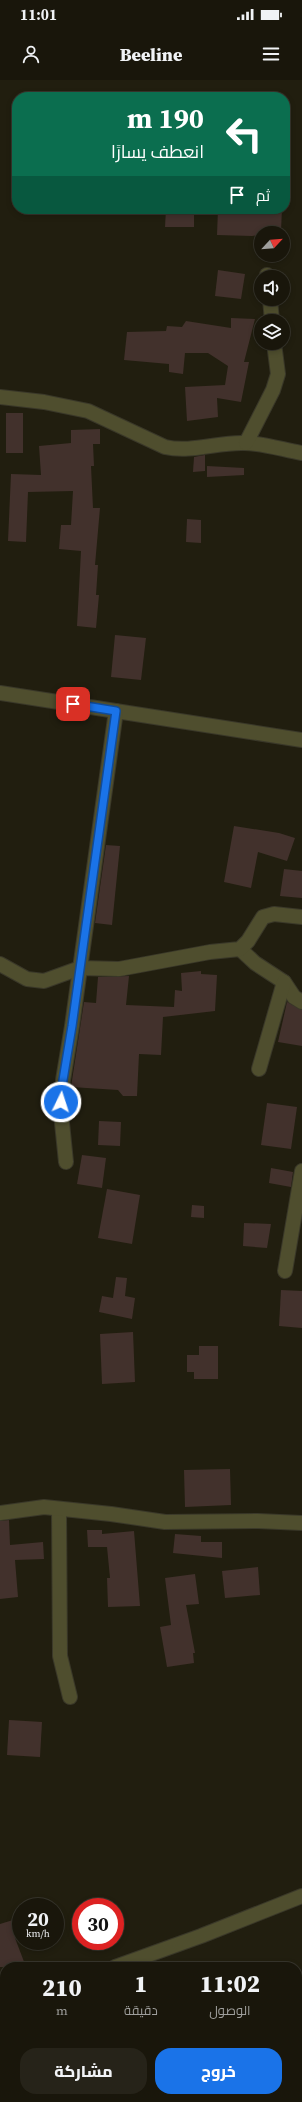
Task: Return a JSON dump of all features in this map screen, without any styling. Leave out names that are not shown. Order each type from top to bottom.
[{"type":"street","points":[[246,443],[273,390],[278,374],[275,350]]},
{"type":"street","points":[[0,398],[44,402],[88,411],[165,447],[178,450],[216,444],[246,443],[302,453]]},
{"type":"street","points":[[0,693],[302,740]]},
{"type":"street","points":[[66,1162],[61,1113],[63,1080],[116,711]]},
{"type":"street","points":[[0,964],[27,979],[44,981],[80,968],[119,969],[210,952],[240,949],[248,941],[263,917],[274,914],[302,917]]},
{"type":"street","points":[[240,949],[255,963],[284,982],[294,997],[302,1002]]},
{"type":"street","points":[[259,1070],[284,982]]},
{"type":"street","points":[[285,1271],[302,1171]]},
{"type":"street","points":[[0,1513],[44,1507],[165,1522],[258,1520],[302,1523]]},
{"type":"street","points":[[59,1509],[60,1656],[70,1697]]},
{"type":"street","points":[[129,1962],[201,1936],[302,1896]]},
{"type":"building","points":[[166,214],[194,214],[194,227],[165,227]]},
{"type":"building","points":[[218,214],[282,214],[281,226],[254,226],[254,236],[217,235]]},
{"type":"building","points":[[218,270],[245,274],[241,299],[215,296]]},
{"type":"building","points":[[231,318],[254,319],[244,362],[249,362],[241,402],[217,398],[218,417],[187,421],[185,387],[225,385],[228,366],[208,353],[185,353],[183,374],[169,372],[169,364],[124,360],[127,332],[166,331],[167,326],[182,327],[186,321],[231,328]]},
{"type":"building","points":[[6,413],[23,413],[23,453],[6,453]]},
{"type":"building","points":[[100,429],[100,444],[93,444],[94,466],[91,466],[93,508],[100,508],[95,565],[98,565],[96,595],[99,595],[96,628],[77,626],[81,551],[59,549],[61,525],[71,525],[73,491],[28,492],[26,542],[8,541],[11,474],[41,475],[39,446],[71,443],[71,430]]},
{"type":"building","points":[[205,455],[205,471],[193,472],[194,457]]},
{"type":"building","points":[[207,466],[244,468],[244,475],[207,477]]},
{"type":"building","points":[[187,519],[201,520],[201,543],[186,542]]},
{"type":"building","points":[[115,635],[146,638],[141,680],[111,677]]},
{"type":"building","points":[[234,826],[279,833],[295,838],[287,861],[258,852],[251,888],[224,882]]},
{"type":"building","points":[[106,845],[120,846],[112,925],[95,923]]},
{"type":"building","points":[[284,869],[302,871],[302,898],[280,896]]},
{"type":"building","points":[[201,971],[201,974],[217,975],[215,1011],[163,1017],[161,1055],[139,1054],[137,1096],[123,1096],[118,1090],[71,1087],[84,1002],[96,1003],[98,977],[129,976],[126,1005],[174,1007],[175,990],[182,991],[181,973]]},
{"type":"building","points":[[287,1002],[302,1010],[302,1046],[278,1042]]},
{"type":"building","points":[[267,1103],[297,1107],[291,1149],[261,1145]]},
{"type":"building","points":[[99,1121],[121,1122],[120,1146],[98,1145]]},
{"type":"building","points":[[82,1155],[106,1158],[102,1188],[77,1184]]},
{"type":"building","points":[[271,1168],[293,1172],[291,1187],[269,1183]]},
{"type":"building","points":[[107,1189],[140,1195],[132,1244],[98,1238]]},
{"type":"building","points":[[192,1205],[204,1206],[204,1218],[191,1217]]},
{"type":"building","points":[[244,1223],[271,1224],[267,1248],[243,1246]]},
{"type":"building","points":[[116,1277],[127,1278],[125,1296],[135,1298],[132,1319],[99,1312],[102,1296],[113,1298]]},
{"type":"building","points":[[281,1290],[302,1291],[302,1328],[279,1326]]},
{"type":"building","points":[[133,1332],[135,1382],[102,1384],[100,1334]]},
{"type":"building","points":[[199,1346],[218,1346],[218,1379],[194,1379],[194,1372],[187,1372],[187,1355],[199,1355]]},
{"type":"building","points":[[230,1469],[231,1505],[185,1507],[184,1470]]},
{"type":"building","points":[[9,1520],[10,1545],[43,1542],[44,1559],[15,1560],[18,1597],[0,1599],[0,1521]]},
{"type":"building","points":[[87,1530],[102,1530],[102,1534],[134,1531],[140,1606],[108,1607],[107,1578],[110,1578],[107,1547],[88,1547]]},
{"type":"building","points":[[175,1534],[201,1536],[201,1542],[222,1542],[222,1558],[173,1553]]},
{"type":"building","points":[[258,1567],[260,1595],[225,1598],[222,1571]]},
{"type":"building","points":[[195,1574],[199,1604],[186,1605],[195,1653],[193,1653],[194,1663],[167,1667],[160,1627],[171,1625],[165,1578]]},
{"type":"building","points":[[9,1720],[42,1722],[40,1757],[7,1755]]},
{"type":"building","points":[[12,1920],[12,1950],[20,1950],[24,1962],[0,1962],[0,1924]]},
{"type":"route","points":[[61,1102],[116,711],[73,704]]}]
